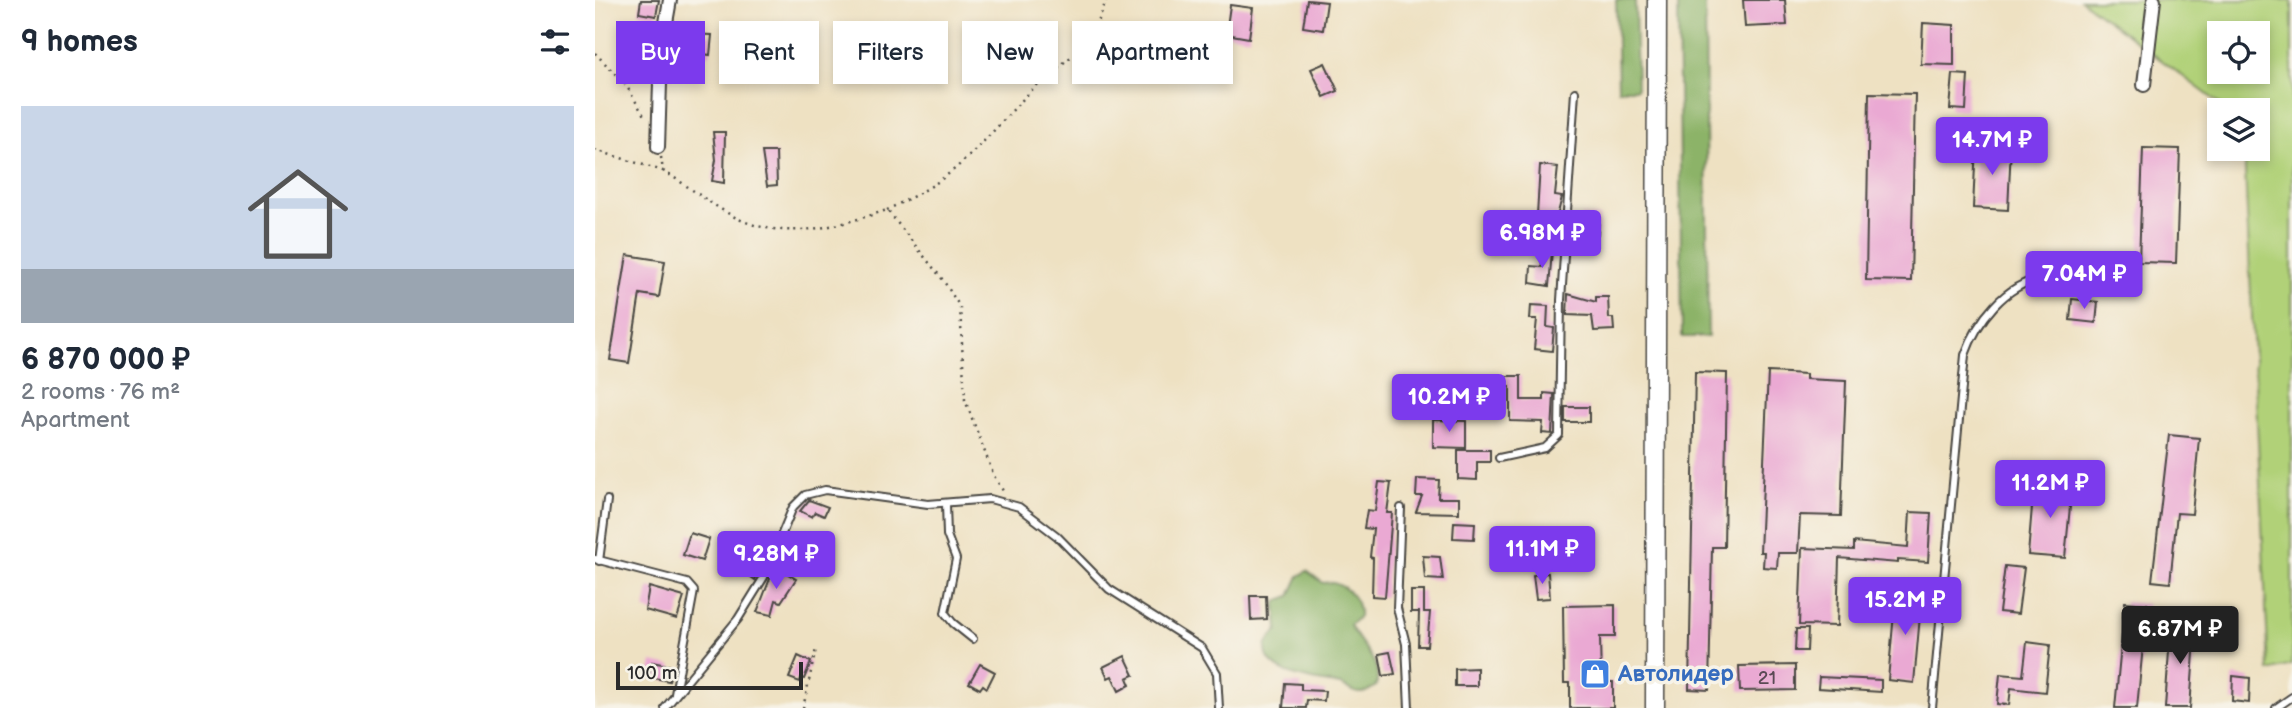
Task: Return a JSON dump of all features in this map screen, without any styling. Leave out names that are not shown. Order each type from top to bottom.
[{"type":"main road","points":[[1654,708],[1657,0]]},
{"type":"street","points":[[658,147],[661,51],[670,0]]},
{"type":"street","points":[[2144,85],[2154,0]]},
{"type":"lane","points":[[1499,458],[1545,448],[1559,435],[1561,300],[1575,92]]},
{"type":"lane","points":[[1932,708],[1965,355],[1975,332],[2008,293],[2028,280],[2043,278]]},
{"type":"lane","points":[[665,708],[738,619],[764,578],[793,507],[805,495],[825,490],[911,503],[946,504],[977,498],[1010,502],[1042,523],[1114,593],[1202,648],[1217,673],[1219,708]]},
{"type":"lane","points":[[607,500],[597,560],[687,583],[694,591],[675,696]]},
{"type":"lane","points":[[946,504],[947,535],[956,559],[945,609],[953,624],[974,639]]},
{"type":"lane","points":[[1401,508],[1397,608],[1406,644],[1409,708]]},
{"type":"lane","points":[[2276,708],[2292,697]]},
{"type":"path","points":[[595,150],[663,171],[730,215],[762,229],[801,231],[887,210],[940,180],[979,145],[1038,84],[1070,61],[1093,31],[1106,0]]},
{"type":"path","points":[[595,53],[626,85],[649,124]]},
{"type":"path","points":[[658,147],[663,171]]},
{"type":"path","points":[[887,210],[919,248],[960,307],[965,400],[994,476],[1010,502]]},
{"type":"path","points":[[803,708],[816,649]]},
{"type":"green space","points":[[1616,0],[1635,0],[1637,89],[1618,89]]},
{"type":"green space","points":[[1678,0],[1705,0],[1708,337],[1682,337]]},
{"type":"green space","points":[[2081,0],[2292,0],[2292,665],[2269,671],[2245,161],[2270,161],[2270,98],[2212,98]]},
{"type":"green space","points":[[1307,571],[1323,583],[1343,587],[1357,603],[1359,617],[1350,625],[1373,661],[1377,677],[1376,686],[1367,692],[1355,692],[1340,685],[1296,676],[1274,665],[1268,657],[1267,644],[1278,629],[1276,605],[1279,600],[1290,596],[1299,576]]},
{"type":"building","points":[[641,0],[659,0],[656,16],[639,13]]},
{"type":"building","points":[[1307,0],[1327,2],[1323,30],[1303,27]]},
{"type":"building","points":[[1743,0],[1785,0],[1787,25],[1745,27]]},
{"type":"building","points":[[1230,5],[1253,8],[1249,38],[1233,35],[1233,21],[1228,21]]},
{"type":"building","points":[[1923,23],[1954,25],[1954,65],[1921,64]]},
{"type":"building","points":[[705,35],[712,35],[710,55],[705,54]]},
{"type":"building","points":[[1325,63],[1338,91],[1324,97],[1311,69]]},
{"type":"building","points":[[1953,74],[1968,75],[1966,110],[1950,109]]},
{"type":"building","points":[[1869,93],[1915,94],[1911,281],[1866,280]]},
{"type":"building","points":[[713,132],[725,132],[724,183],[712,181],[716,160]]},
{"type":"building","points":[[1976,144],[2011,146],[2008,210],[1973,208]]},
{"type":"building","points":[[2143,148],[2180,149],[2176,263],[2139,262]]},
{"type":"building","points":[[762,152],[776,152],[777,185],[767,186]]},
{"type":"building","points":[[1540,165],[1558,167],[1555,196],[1562,197],[1557,217],[1537,215]]},
{"type":"building","points":[[1582,215],[1599,217],[1598,234],[1581,233]]},
{"type":"building","points":[[1541,251],[1552,251],[1549,286],[1530,283],[1531,266],[1542,267]]},
{"type":"building","points":[[627,255],[665,261],[659,297],[640,294],[629,363],[610,360]]},
{"type":"building","points":[[1568,294],[1596,302],[1596,297],[1608,297],[1609,318],[1613,318],[1614,330],[1594,331],[1592,316],[1567,315]]},
{"type":"building","points":[[2072,299],[2098,302],[2096,323],[2070,320]]},
{"type":"building","points":[[1531,305],[1548,306],[1547,327],[1554,328],[1552,351],[1534,349],[1537,319],[1530,319]]},
{"type":"building","points":[[1695,372],[1727,373],[1724,547],[1712,547],[1709,690],[1689,689]]},
{"type":"building","points":[[1768,372],[1806,374],[1806,379],[1846,381],[1841,516],[1800,515],[1798,553],[1778,553],[1777,568],[1763,567],[1764,552],[1760,552]]},
{"type":"building","points":[[1506,376],[1521,376],[1521,400],[1544,400],[1544,393],[1554,394],[1552,434],[1542,433],[1543,422],[1510,421],[1510,387],[1506,387]]},
{"type":"building","points":[[1441,380],[1480,385],[1477,410],[1463,409],[1464,397],[1441,397]]},
{"type":"building","points":[[1565,407],[1589,407],[1589,422],[1565,422]]},
{"type":"building","points":[[1433,420],[1466,421],[1466,448],[1433,447]]},
{"type":"building","points":[[2169,435],[2199,438],[2192,514],[2177,513],[2170,583],[2152,581]]},
{"type":"building","points":[[1458,450],[1490,450],[1490,462],[1477,462],[1477,480],[1458,479]]},
{"type":"building","points":[[1417,479],[1439,480],[1438,498],[1459,498],[1459,513],[1416,512],[1422,496],[1416,496]]},
{"type":"building","points":[[1379,482],[1391,483],[1387,513],[1392,513],[1385,597],[1372,596],[1373,558],[1370,557],[1373,529],[1364,528],[1367,510],[1375,511]]},
{"type":"building","points":[[2034,483],[2072,486],[2065,558],[2028,555]]},
{"type":"building","points":[[809,500],[828,507],[824,516],[815,512],[812,517],[800,511]]},
{"type":"building","points":[[1910,512],[1931,513],[1928,562],[1898,560],[1898,563],[1839,558],[1837,626],[1799,625],[1802,548],[1854,550],[1854,542],[1908,547]]},
{"type":"building","points":[[1454,522],[1475,523],[1474,539],[1453,538]]},
{"type":"building","points":[[690,533],[709,539],[702,561],[683,555]]},
{"type":"building","points":[[758,546],[768,550],[755,580],[751,577],[756,569],[751,567]]},
{"type":"building","points":[[1423,556],[1440,557],[1443,580],[1425,579]]},
{"type":"building","points":[[775,566],[796,579],[781,602],[776,600],[772,615],[757,612]]},
{"type":"building","points":[[2005,566],[2024,568],[2018,614],[1999,612]]},
{"type":"building","points":[[1548,573],[1550,598],[1536,599],[1533,575]]},
{"type":"building","points":[[649,587],[684,597],[677,619],[645,610]]},
{"type":"building","points":[[1411,591],[1424,591],[1424,612],[1430,612],[1427,646],[1418,646],[1419,612],[1411,612]]},
{"type":"building","points":[[1896,591],[1922,593],[1914,683],[1888,680]]},
{"type":"building","points":[[1250,596],[1266,596],[1267,619],[1251,620]]},
{"type":"building","points":[[2125,602],[2147,604],[2137,708],[2115,708]]},
{"type":"building","points":[[1615,605],[1615,637],[1600,637],[1601,682],[1613,682],[1613,708],[1570,708],[1570,683],[1564,683],[1563,606]]},
{"type":"building","points":[[2171,623],[2196,625],[2190,708],[2165,708]]},
{"type":"building","points":[[1796,629],[1808,629],[1807,651],[1795,651]]},
{"type":"building","points":[[2027,642],[2050,645],[2045,692],[2011,688],[2009,705],[1997,704],[2000,674],[2023,676]]},
{"type":"building","points":[[1390,652],[1395,674],[1383,676],[1379,654]]},
{"type":"building","points":[[798,656],[811,662],[800,682],[789,678]]},
{"type":"building","points":[[1125,656],[1134,675],[1127,678],[1130,685],[1119,691],[1112,676],[1108,678],[1103,667]]},
{"type":"building","points":[[652,662],[672,666],[669,681],[649,677]]},
{"type":"building","points":[[980,664],[995,672],[987,688],[983,685],[980,689],[969,683]]},
{"type":"building","points":[[1795,665],[1795,690],[1740,691],[1739,666]]},
{"type":"building","points":[[1477,668],[1477,686],[1455,686],[1455,669]]},
{"type":"building","points":[[2233,676],[2250,678],[2249,703],[2232,701]]},
{"type":"building","points":[[1819,677],[1881,680],[1881,692],[1818,688]]},
{"type":"building","points":[[1285,683],[1301,684],[1301,690],[1325,691],[1324,701],[1307,700],[1306,708],[1283,708]]},
{"type":"place","name":"Автолидер","points":[[1595,674]]}]
